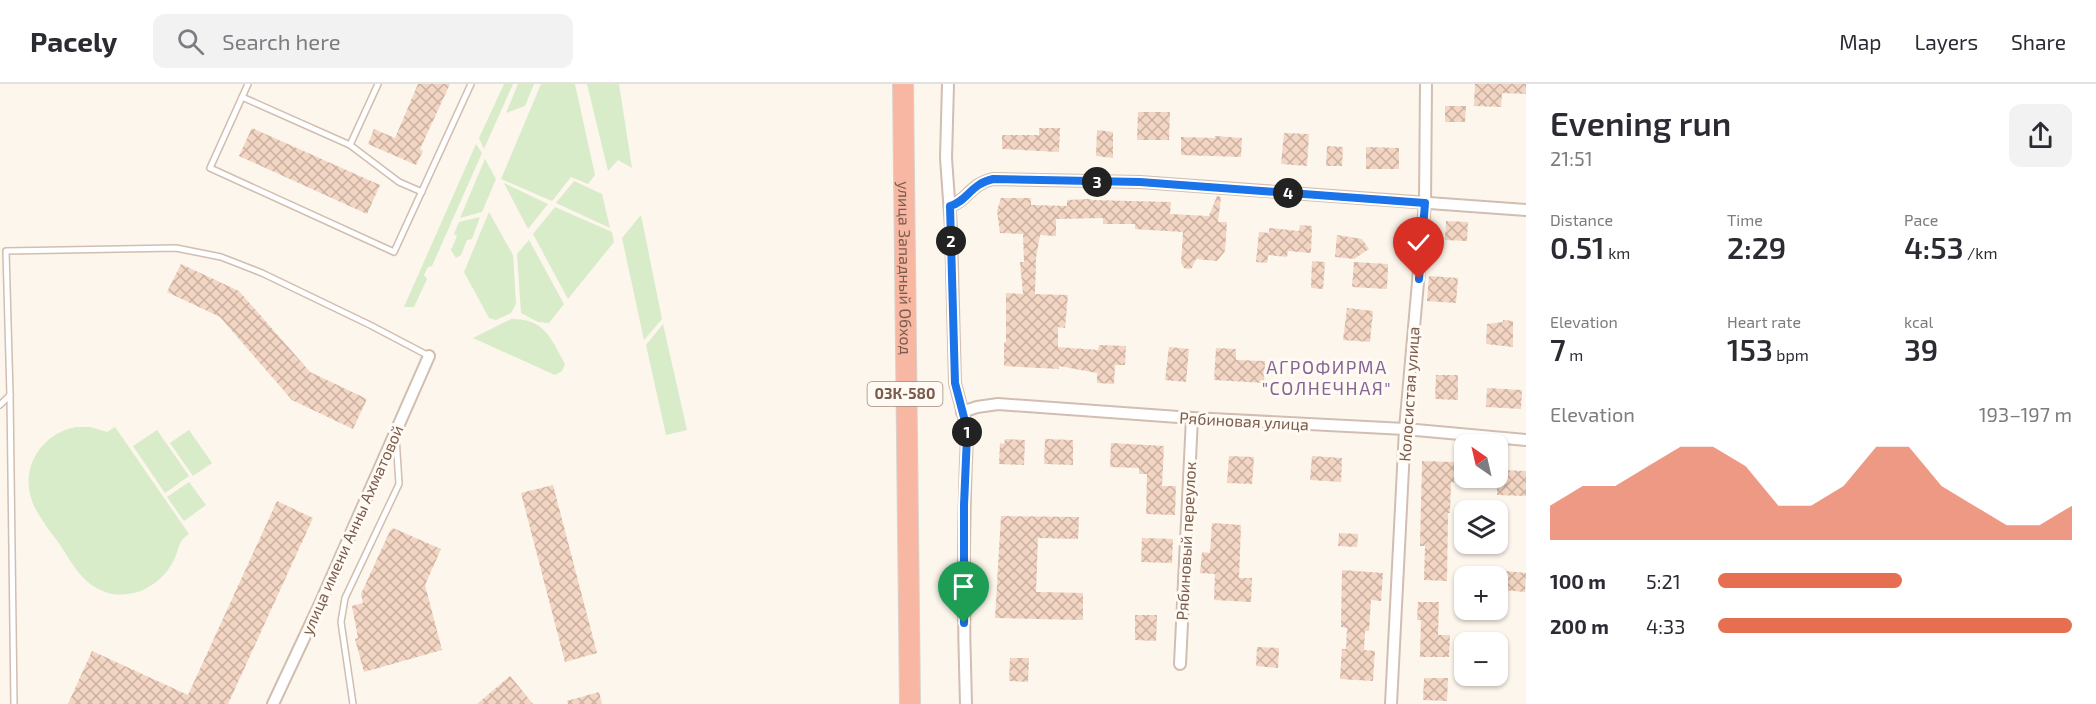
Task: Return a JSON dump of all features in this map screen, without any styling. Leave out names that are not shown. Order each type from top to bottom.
[{"type":"highway","name":"улица Западный Обход","points":[[892,84],[897,704]]},
{"type":"highway","name":"улица Западный Обход","points":[[903,84],[909,704]]},
{"type":"street","points":[[948,84],[946,158],[950,206],[955,383],[967,436],[964,505],[966,704]]},
{"type":"street","name":"Колосистая улица","points":[[1391,704],[1405,429],[1425,203],[1426,84]]},
{"type":"street","points":[[950,206],[958,203],[973,187],[993,179],[1140,182],[1526,210]]},
{"type":"street","name":"улица имени Анны Ахматовой","points":[[273,704],[319,606],[429,356]]},
{"type":"street","name":"Рябиновая улица","points":[[962,412],[998,404],[1192,418],[1405,429],[1526,440]]},
{"type":"street","name":"Рябиновый переулок","points":[[1180,664],[1192,418]]},
{"type":"lane","points":[[248,84],[210,168],[394,252],[471,84]]},
{"type":"lane","points":[[350,146],[378,84]]},
{"type":"lane","points":[[242,97],[350,146],[399,182],[422,192]]},
{"type":"lane","points":[[14,704],[6,251],[176,248],[220,256],[262,273],[429,356]]},
{"type":"lane","points":[[0,405],[10,395]]},
{"type":"lane","points":[[353,704],[341,622],[345,598],[399,484],[396,432]]},
{"type":"green space","points":[[504,84],[513,84],[484,149],[479,138]]},
{"type":"green space","points":[[518,84],[534,84],[525,106],[506,113]]},
{"type":"green space","points":[[541,84],[575,84],[595,175],[588,184],[571,177],[552,201],[501,179]]},
{"type":"green space","points":[[587,84],[619,84],[632,168],[618,160],[608,171]]},
{"type":"green space","points":[[476,144],[482,153],[432,266],[428,267],[424,275],[427,279],[414,307],[404,307]]},
{"type":"green space","points":[[485,159],[496,179],[482,212],[460,218]]},
{"type":"green space","points":[[574,181],[602,194],[610,228],[556,203]]},
{"type":"green space","points":[[504,183],[548,204],[528,229]]},
{"type":"green space","points":[[555,207],[612,232],[614,242],[568,299],[533,234]]},
{"type":"green space","points":[[489,212],[513,255],[516,304],[511,313],[496,320],[489,318],[464,272]]},
{"type":"green space","points":[[641,215],[662,319],[644,340],[622,238]]},
{"type":"green space","points":[[480,217],[472,239],[467,240],[461,255],[456,258],[451,250],[457,236],[454,234],[459,222]]},
{"type":"green space","points":[[529,240],[564,304],[549,323],[538,322],[521,313],[517,254]]},
{"type":"green space","points":[[511,319],[532,322],[545,331],[565,364],[562,371],[555,375],[473,338]]},
{"type":"green space","points":[[663,324],[687,430],[666,435],[646,345]]},
{"type":"green space","points":[[76,427],[90,427],[107,432],[115,427],[189,534],[181,543],[174,560],[164,574],[146,589],[127,594],[114,594],[90,584],[74,566],[35,508],[30,494],[29,481],[30,468],[35,457],[51,438]]},
{"type":"green space","points":[[157,430],[189,476],[165,493],[133,446]]},
{"type":"green space","points":[[189,430],[212,463],[193,476],[170,443]]},
{"type":"green space","points":[[189,482],[206,505],[184,521],[167,497]]},
{"type":"building","points":[[418,84],[450,84],[420,149],[423,151],[416,165],[368,144],[374,129],[395,138]]},
{"type":"building","points":[[1475,84],[1526,84],[1526,94],[1502,93],[1501,107],[1474,106]]},
{"type":"building","points":[[1445,106],[1466,106],[1465,122],[1445,122]]},
{"type":"building","points":[[1138,112],[1170,112],[1169,140],[1137,140]]},
{"type":"building","points":[[252,128],[380,185],[367,214],[239,156]]},
{"type":"building","points":[[1039,128],[1060,128],[1059,152],[1002,149],[1002,135],[1039,135]]},
{"type":"building","points":[[1097,130],[1113,132],[1113,158],[1096,156]]},
{"type":"building","points":[[1284,133],[1309,134],[1307,166],[1281,164]]},
{"type":"building","points":[[1215,136],[1242,138],[1241,157],[1181,155],[1181,137],[1215,138]]},
{"type":"building","points":[[1327,146],[1343,147],[1342,166],[1326,166]]},
{"type":"building","points":[[1366,147],[1399,148],[1399,169],[1366,169]]},
{"type":"building","points":[[1217,196],[1221,197],[1218,222],[1227,222],[1225,251],[1217,261],[1196,259],[1192,268],[1188,269],[1184,268],[1181,263],[1183,232],[1135,229],[1135,224],[1103,224],[1103,218],[1056,219],[1056,236],[1040,235],[1036,258],[1035,294],[1068,295],[1065,328],[1058,327],[1058,347],[1098,350],[1099,345],[1126,346],[1125,365],[1115,365],[1114,384],[1097,383],[1097,373],[1059,366],[1059,369],[1004,366],[1006,293],[1023,294],[1020,262],[1024,262],[1023,234],[1000,233],[997,211],[1001,198],[1031,198],[1031,205],[1067,206],[1067,200],[1091,199],[1171,202],[1170,214],[1209,216]]},
{"type":"building","points":[[1446,221],[1468,222],[1467,241],[1445,240]]},
{"type":"building","points":[[1300,225],[1312,226],[1311,253],[1288,251],[1287,257],[1268,255],[1267,263],[1256,262],[1259,232],[1269,233],[1269,228],[1299,231]]},
{"type":"building","points":[[1337,235],[1362,239],[1369,249],[1354,259],[1335,257]]},
{"type":"building","points":[[1312,261],[1325,262],[1323,289],[1311,288]]},
{"type":"building","points":[[1354,262],[1388,264],[1387,289],[1352,287]]},
{"type":"building","points":[[181,264],[239,291],[310,372],[367,399],[353,429],[292,400],[220,317],[167,292]]},
{"type":"building","points":[[1429,276],[1458,278],[1456,303],[1427,301]]},
{"type":"building","points":[[1347,308],[1373,311],[1370,342],[1343,340]]},
{"type":"building","points":[[1503,320],[1513,321],[1513,347],[1486,344],[1487,324],[1503,322]]},
{"type":"building","points":[[1169,347],[1189,349],[1186,382],[1165,380]]},
{"type":"building","points":[[1216,348],[1236,349],[1236,360],[1265,361],[1264,383],[1214,380]]},
{"type":"building","points":[[1436,375],[1458,375],[1458,400],[1435,399]]},
{"type":"building","points":[[1487,388],[1522,390],[1521,409],[1486,407]]},
{"type":"building","points":[[1005,439],[1025,440],[1024,465],[999,464],[1000,443],[1004,444]]},
{"type":"building","points":[[1045,439],[1073,440],[1073,465],[1044,464]]},
{"type":"building","points":[[1111,443],[1164,446],[1162,486],[1176,486],[1175,515],[1146,514],[1147,474],[1139,474],[1139,468],[1110,467]]},
{"type":"building","points":[[1229,456],[1254,457],[1252,484],[1227,483]]},
{"type":"building","points":[[1312,456],[1342,458],[1341,482],[1310,480]]},
{"type":"building","points":[[1422,461],[1454,462],[1454,483],[1451,482],[1450,513],[1448,513],[1447,581],[1424,580],[1425,546],[1420,546]]},
{"type":"building","points":[[1508,470],[1526,471],[1526,496],[1497,495],[1497,488],[1508,488]]},
{"type":"building","points":[[553,485],[597,653],[565,662],[521,493]]},
{"type":"building","points":[[277,501],[313,518],[228,704],[68,704],[92,651],[188,695]]},
{"type":"building","points":[[1001,516],[1079,517],[1078,539],[1038,538],[1036,592],[1083,593],[1083,620],[995,618]]},
{"type":"building","points":[[1212,523],[1241,525],[1239,578],[1252,578],[1251,602],[1214,600],[1215,574],[1200,573],[1202,552],[1210,553]]},
{"type":"building","points":[[393,528],[441,549],[425,585],[442,650],[364,672],[355,639],[358,638],[352,606],[363,603],[361,594]]},
{"type":"building","points":[[1339,533],[1358,534],[1357,547],[1338,546]]},
{"type":"building","points":[[1142,538],[1173,539],[1172,563],[1141,562]]},
{"type":"building","points":[[1342,570],[1383,573],[1381,601],[1371,600],[1369,631],[1365,631],[1364,650],[1375,651],[1373,681],[1340,679],[1342,649],[1346,649],[1347,628],[1341,627]]},
{"type":"building","points":[[1508,571],[1526,573],[1525,592],[1508,590]]},
{"type":"building","points":[[1418,602],[1439,602],[1438,635],[1450,635],[1449,657],[1420,657],[1421,620],[1417,620]]},
{"type":"building","points":[[1135,615],[1157,615],[1156,641],[1135,640]]},
{"type":"building","points":[[1257,647],[1279,648],[1278,668],[1256,666]]},
{"type":"building","points":[[1010,658],[1029,658],[1028,682],[1009,681]]},
{"type":"building","points":[[510,676],[533,704],[477,704]]},
{"type":"building","points":[[1424,678],[1448,678],[1447,701],[1423,700]]},
{"type":"building","points":[[599,692],[602,704],[568,704],[567,701]]},
{"type":"district","name":"АГРОФИРМА \"СОЛНЕЧНАЯ\"","points":[[1327,378]]},
{"type":"route","points":[[964,623],[964,505],[967,436],[955,383],[950,206],[958,203],[973,187],[993,179],[1140,182],[1425,203],[1419,279]]}]
